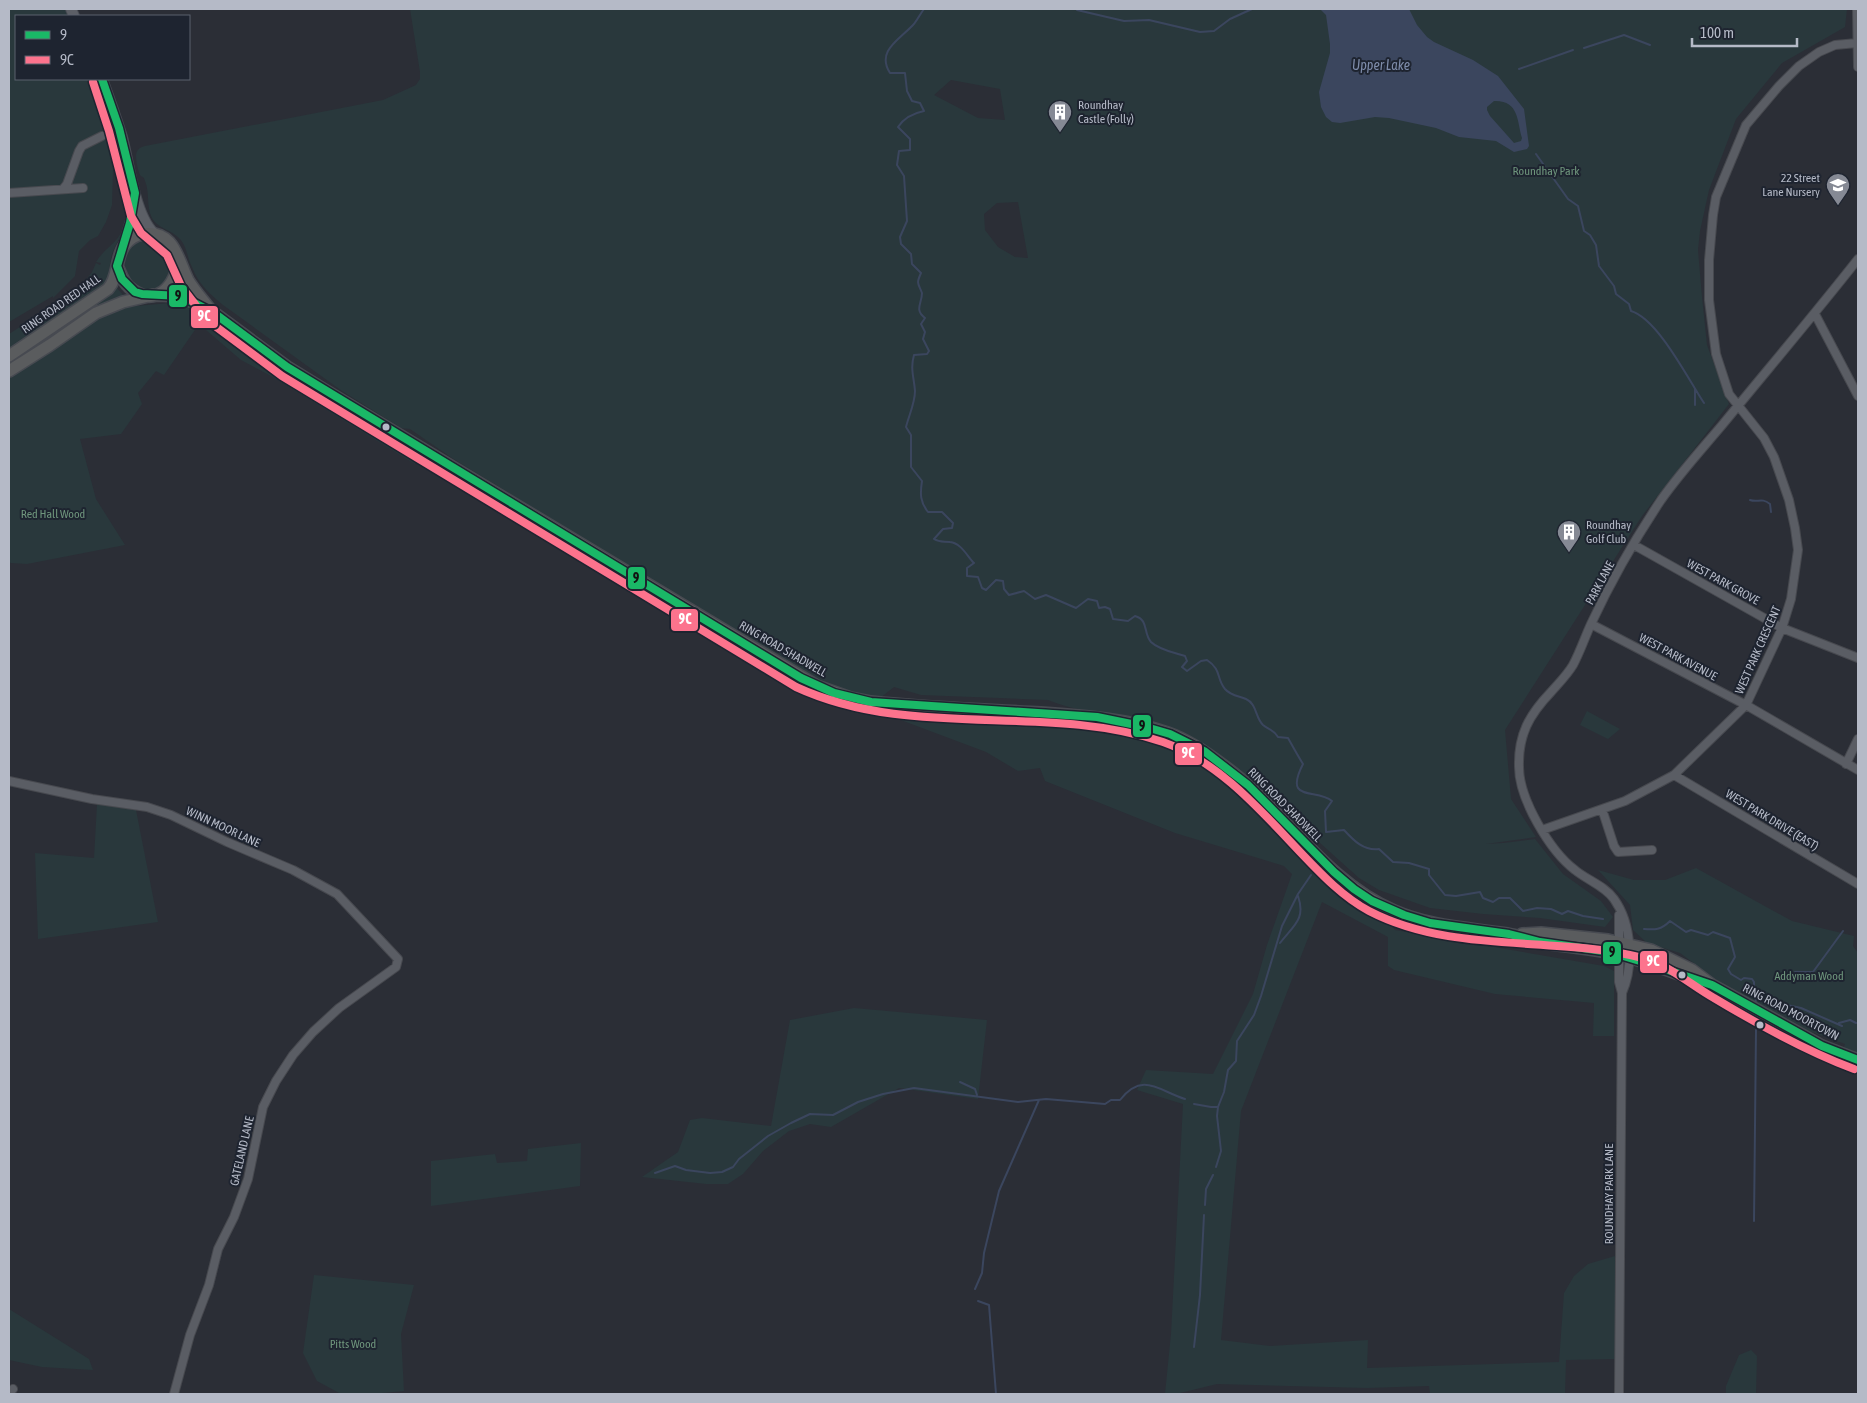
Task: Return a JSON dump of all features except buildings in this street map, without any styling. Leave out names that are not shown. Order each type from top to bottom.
[{"type":"highway","points":[[9,371],[50,346],[96,313],[113,305],[155,295],[166,290],[174,279],[178,267],[178,255],[167,240],[156,235],[136,236],[124,245],[117,266],[128,286],[142,294],[155,295]]},
{"type":"highway","name":"RING ROAD SHADWELL","points":[[178,255],[189,281],[214,313]]},
{"type":"highway","name":"RING ROAD RED HALL","points":[[9,356],[108,289],[116,276],[117,266]]},
{"type":"highway","name":"RING ROAD SHADWELL","points":[[155,295],[181,296],[214,313],[287,367],[326,392],[817,686],[842,695],[871,702],[1097,717],[1170,734],[1204,752],[1248,785],[1334,872],[1372,901],[1404,915],[1430,923],[1509,934],[1540,942],[1625,956]]},
{"type":"highway","name":"RING ROAD SHADWELL","points":[[1509,934],[1541,933],[1624,943]]},
{"type":"highway","name":"RING ROAD MOORTOWN","points":[[1624,943],[1651,950],[1668,957],[1692,970],[1712,986]]},
{"type":"highway","name":"RING ROAD MOORTOWN","points":[[1625,956],[1712,986],[1822,1046],[1858,1060]]},
{"type":"main road","points":[[102,80],[119,128],[135,193],[145,222],[156,235]]},
{"type":"main road","points":[[124,245],[133,213],[135,193]]},
{"type":"street","points":[[1857,9],[1858,67]]},
{"type":"street","name":"WEST PARK CRESCENT","points":[[1542,830],[1625,801],[1674,775],[1746,705],[1782,628],[1791,600],[1798,550],[1795,528],[1789,500],[1774,458],[1764,438],[1729,394],[1716,354],[1709,300],[1709,260],[1716,197],[1746,125],[1779,86],[1799,66],[1819,52],[1834,45],[1857,43]]},
{"type":"street","points":[[63,189],[67,184],[82,146],[102,136]]},
{"type":"street","points":[[9,192],[83,188]]},
{"type":"street","name":"PARK LANE","points":[[1625,956],[1624,919],[1619,908],[1609,893],[1585,878],[1561,858],[1542,830],[1521,785],[1518,769],[1519,750],[1530,716],[1572,667],[1591,624],[1634,545],[1668,492],[1858,259]]},
{"type":"street","points":[[1814,314],[1858,396]]},
{"type":"street","name":"WEST PARK GROVE","points":[[1634,545],[1782,628],[1858,658]]},
{"type":"street","name":"WEST PARK AVENUE","points":[[1591,624],[1746,705],[1858,770]]},
{"type":"street","points":[[1846,764],[1858,739]]},
{"type":"street","name":"WEST PARK DRIVE (EAST)","points":[[1674,775],[1858,884]]},
{"type":"street","name":"WINN MOOR LANE","points":[[9,781],[92,799],[147,808],[171,815],[227,842],[293,870],[337,894],[397,957]]},
{"type":"street","points":[[1602,809],[1614,846],[1618,852],[1652,850]]},
{"type":"street","name":"ROUNDHAY PARK LANE","points":[[1619,1394],[1622,993],[1619,982],[1625,956]]},
{"type":"street","name":"GATELAND LANE","points":[[174,1394],[190,1335],[210,1285],[218,1249],[234,1217],[248,1179],[263,1107],[276,1081],[293,1055],[313,1032],[340,1008],[396,967],[397,957]]},
{"type":"green space","points":[[9,9],[65,9],[68,15],[15,15],[15,80],[98,80],[107,100],[106,104],[110,117],[106,124],[116,168],[113,170],[112,205],[106,222],[98,236],[90,240],[79,251],[75,276],[53,298],[53,296],[9,322]]},
{"type":"green space","name":"Roundhay Park","points":[[410,9],[1847,9],[1845,27],[1782,63],[1736,119],[1709,190],[1698,250],[1702,297],[1707,345],[1729,404],[1642,516],[1505,730],[1511,799],[1536,837],[1486,844],[1535,839],[1563,874],[1601,901],[1613,917],[1605,927],[1540,918],[1430,908],[1379,890],[1359,878],[1240,771],[1194,739],[1159,724],[1131,717],[1061,705],[1048,700],[921,695],[894,687],[880,698],[835,687],[820,681],[639,573],[452,458],[410,429],[401,428],[342,391],[223,305],[205,288],[198,279],[180,239],[157,224],[152,218],[144,178],[140,175],[136,154],[141,147],[145,146],[383,100],[416,85],[420,79]],"holes":[[[951,80],[1000,89],[1005,120],[978,118],[934,95]],[[1018,202],[1028,258],[1015,257],[998,247],[985,230],[984,214],[997,203]]]},
{"type":"green space","points":[[125,168],[130,187],[129,215],[124,230],[112,254],[106,283],[98,292],[9,351],[9,334],[80,288],[96,263],[100,265],[101,263],[96,262],[98,258],[117,239],[126,223],[128,214],[129,196]]},
{"type":"green space","points":[[141,239],[162,243],[167,246],[173,255],[174,266],[170,281],[152,292],[137,290],[120,267],[128,246]]},
{"type":"green space","points":[[116,287],[124,296],[103,304],[9,366],[9,361],[106,297]]},
{"type":"green space","name":"Red Hall Wood","points":[[170,303],[184,305],[197,310],[194,319],[197,321],[200,319],[204,320],[301,386],[367,427],[372,433],[415,460],[415,464],[271,376],[241,360],[199,324],[164,375],[156,371],[138,393],[142,404],[121,434],[80,439],[96,499],[125,545],[27,564],[9,562],[9,375],[93,320],[125,307]]},
{"type":"green space","points":[[1587,711],[1620,729],[1608,739],[1580,725]]},
{"type":"green space","points":[[899,714],[1114,726],[1163,740],[1213,764],[1256,801],[1367,911],[1388,922],[1395,930],[1604,966],[1614,971],[1614,1036],[1593,1036],[1594,1003],[1495,994],[1394,970],[1388,966],[1388,937],[1322,902],[1241,1111],[1221,1340],[1270,1346],[1368,1340],[1367,1368],[1559,1362],[1564,1293],[1574,1276],[1588,1264],[1615,1256],[1615,1359],[1566,1360],[1565,1394],[1430,1394],[1429,1386],[1367,1388],[1217,1384],[1176,1394],[1165,1394],[1171,1334],[1183,1104],[1137,1090],[1146,1070],[1213,1074],[1253,994],[1267,945],[1292,874],[1284,866],[1175,833],[1045,781],[1040,768],[1018,771],[986,752],[898,719]]},
{"type":"green space","points":[[97,804],[136,810],[158,922],[38,939],[35,853],[94,858]]},
{"type":"green space","name":"Addyman Wood","points":[[1696,868],[1792,921],[1854,936],[1853,946],[1858,953],[1858,1055],[1843,1050],[1845,1044],[1806,1030],[1738,996],[1680,953],[1647,943],[1633,930],[1630,905],[1598,870],[1634,880],[1665,880]]},
{"type":"green space","points":[[854,1008],[987,1020],[978,1099],[899,1088],[831,1127],[810,1124],[789,1131],[763,1151],[743,1174],[728,1184],[706,1184],[642,1177],[678,1152],[690,1120],[702,1118],[771,1126],[790,1020]]},
{"type":"green space","points":[[581,1143],[580,1186],[431,1206],[431,1161],[495,1154],[497,1163],[527,1161],[528,1149]]},
{"type":"green space","name":"Pitts Wood","points":[[314,1275],[414,1285],[401,1334],[404,1391],[341,1394],[317,1381],[303,1353]]},
{"type":"green space","points":[[9,1309],[89,1359],[93,1370],[42,1367],[9,1360]]},
{"type":"green space","points":[[1751,1350],[1757,1356],[1756,1394],[1726,1394],[1726,1386],[1739,1355]]},
{"type":"water","name":"Upper Lake","points":[[1320,9],[1409,9],[1417,25],[1427,37],[1473,60],[1498,76],[1524,109],[1529,146],[1527,149],[1514,152],[1496,141],[1459,137],[1436,128],[1389,118],[1375,117],[1340,123],[1332,122],[1326,117],[1321,107],[1319,92],[1330,53],[1326,15]],"holes":[[[1494,101],[1508,104],[1516,113],[1522,138],[1521,141],[1514,143],[1487,110],[1487,107]]]},
{"type":"waterway","points":[[924,9],[914,23],[891,46],[887,52],[886,65],[890,73],[905,73],[907,91],[912,101],[920,103],[924,111],[910,116],[898,127],[910,139],[910,150],[899,151],[897,165],[904,176],[907,221],[900,237],[901,244],[911,254],[912,264],[921,273],[918,282],[922,293],[919,309],[925,318],[921,324],[925,332],[923,339],[929,351],[927,354],[914,355],[913,360],[915,396],[906,427],[911,435],[911,467],[922,481],[921,498],[928,512],[942,512],[953,523],[952,528],[943,529],[934,539],[954,543],[961,547],[974,563],[967,568],[967,576],[978,577],[982,588],[986,590],[996,580],[1003,581],[1004,589],[1009,595],[1024,591],[1035,599],[1046,595],[1076,608],[1088,599],[1097,601],[1099,608],[1105,607],[1110,609],[1113,619],[1128,621],[1135,616],[1142,620],[1147,635],[1154,645],[1185,656],[1187,661],[1182,667],[1187,671],[1201,661],[1207,660],[1215,667],[1222,685],[1227,691],[1250,701],[1263,725],[1273,731],[1278,737],[1288,738],[1303,764],[1298,776],[1297,784],[1299,789],[1332,801],[1325,811],[1326,832],[1344,830],[1364,847],[1379,849],[1393,862],[1409,863],[1429,869],[1429,875],[1445,895],[1456,896],[1480,892],[1483,898],[1493,902],[1499,898],[1510,898],[1523,911],[1537,908],[1551,909],[1562,914],[1568,911],[1583,916],[1603,919]]},
{"type":"waterway","points":[[1077,10],[1124,21],[1149,20],[1200,32],[1214,31],[1230,19],[1252,9]]},
{"type":"waterway","points":[[1584,48],[1624,35],[1650,45]]},
{"type":"waterway","points":[[1519,69],[1573,50]]},
{"type":"waterway","points":[[1536,154],[1568,199],[1578,206],[1584,231],[1590,235],[1596,245],[1599,266],[1614,286],[1616,294],[1629,304],[1631,311],[1652,325],[1662,337],[1704,403]]},
{"type":"waterway","points":[[1695,389],[1695,405]]},
{"type":"waterway","points":[[1750,500],[1767,502],[1770,504],[1771,512]]},
{"type":"waterway","points":[[1216,1167],[1221,1151],[1217,1116],[1218,1107],[1224,1092],[1228,1070],[1236,1061],[1237,1041],[1254,1015],[1282,926],[1298,894],[1311,875]]},
{"type":"waterway","points":[[1280,943],[1300,916],[1298,896]]},
{"type":"waterway","points":[[1644,929],[1658,929],[1670,921],[1686,932],[1691,930],[1708,935],[1713,932],[1730,938],[1735,957],[1728,969],[1731,974],[1741,980],[1744,978],[1752,979],[1754,991],[1764,1000],[1801,1008],[1842,1026]]},
{"type":"waterway","points":[[1795,972],[1813,972],[1843,931]]},
{"type":"waterway","points":[[1755,992],[1756,1005]]},
{"type":"waterway","points":[[1839,1023],[1850,1020],[1856,1023]]},
{"type":"waterway","points":[[1754,1221],[1756,1030]]},
{"type":"waterway","points":[[960,1082],[975,1089],[977,1095]]},
{"type":"waterway","points":[[655,1173],[675,1166],[686,1170],[710,1173],[722,1172],[733,1167],[739,1159],[768,1136],[810,1114],[833,1115],[858,1102],[883,1094],[914,1088],[1018,1102],[1046,1099],[1105,1104],[1111,1100],[1120,1100],[1128,1091],[1136,1086],[1144,1085],[1159,1088],[1185,1099]]},
{"type":"waterway","points":[[975,1289],[982,1273],[984,1253],[999,1191],[1039,1100]]},
{"type":"waterway","points":[[1194,1104],[1218,1107]]},
{"type":"waterway","points":[[1205,1205],[1206,1189],[1213,1175]]},
{"type":"waterway","points":[[1194,1347],[1200,1295],[1204,1215]]},
{"type":"waterway","points":[[978,1301],[989,1305],[996,1394]]},
{"type":"transit line","name":"9","points":[[102,80],[119,128],[135,193],[130,223],[117,266],[122,279],[135,292],[181,296],[214,313],[287,367],[801,678],[834,693],[871,702],[1097,717],[1170,734],[1204,751],[1248,785],[1334,872],[1372,901],[1404,915],[1430,923],[1509,934],[1540,942],[1610,952],[1653,965],[1712,985],[1822,1046],[1858,1060]]},
{"type":"transit line","name":"9C","points":[[93,82],[109,131],[131,216],[141,233],[167,255],[181,286],[207,320],[282,376],[796,687],[840,703],[886,713],[932,718],[1072,724],[1118,730],[1163,742],[1184,751],[1221,775],[1255,805],[1333,885],[1369,911],[1401,925],[1435,934],[1469,939],[1609,951],[1653,961],[1783,1037],[1854,1069]]},
{"type":"place","name":"Roundhay Castle (Folly)","points":[[1060,133]]},
{"type":"place","name":"22 Street Lane Nursery","points":[[1838,206]]},
{"type":"place","name":"Roundhay Golf Club","points":[[1569,553]]}]
